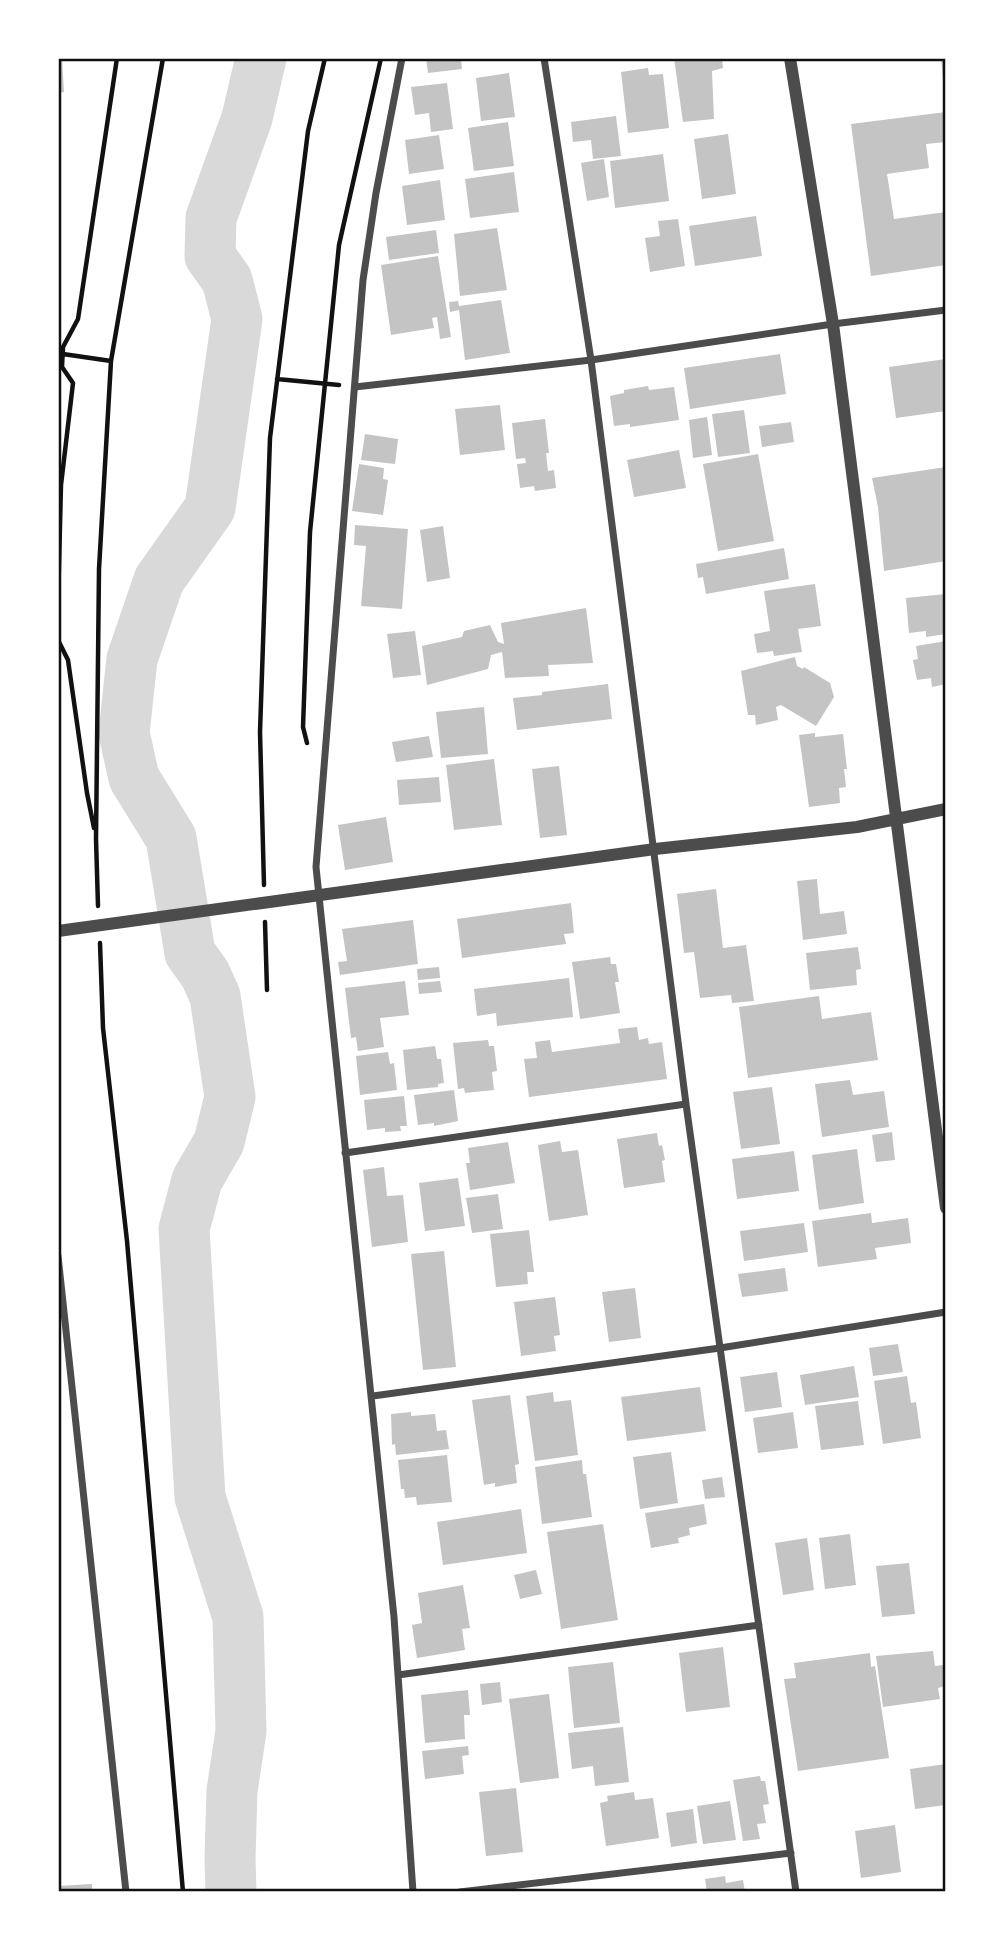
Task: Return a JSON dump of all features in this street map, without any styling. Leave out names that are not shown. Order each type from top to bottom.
[{"type":"street","points":[[402,58],[376,193],[363,281],[316,867],[373,1396],[398,1675],[413,1892]]},
{"type":"street","points":[[544,58],[591,360],[686,1104],[796,1892]]},
{"type":"street","points":[[790,58],[833,324],[946,1208]]},
{"type":"street","points":[[355,387],[591,360],[946,310]]},
{"type":"street","points":[[58,931],[655,849],[857,827],[946,809]]},
{"type":"street","points":[[345,1153],[686,1104]]},
{"type":"street","points":[[58,1256],[126,1892]]},
{"type":"street","points":[[373,1396],[720,1348],[946,1312]]},
{"type":"street","points":[[398,1675],[759,1625]]},
{"type":"street","points":[[460,1892],[791,1853]]},
{"type":"path","points":[[58,607],[61,485],[73,383],[62,367],[63,347],[78,319],[117,58]]},
{"type":"path","points":[[99,920],[96,839],[99,569],[111,361],[163,58]]},
{"type":"path","points":[[264,895],[260,732],[270,438],[308,131],[325,58]]},
{"type":"path","points":[[309,751],[303,727],[310,532],[339,245],[381,58]]},
{"type":"path","points":[[63,354],[111,361]]},
{"type":"path","points":[[277,379],[355,387]]},
{"type":"path","points":[[58,640],[68,660],[86,793],[96,839]]},
{"type":"path","points":[[264,909],[267,990]]},
{"type":"path","points":[[99,933],[103,1028],[127,1241],[183,1892]]},
{"type":"building","points":[[58,58],[62,58],[64,92],[58,93]]},
{"type":"building","points":[[426,58],[461,58],[462,69],[428,73]]},
{"type":"building","points":[[674,58],[722,58],[723,68],[712,71],[714,119],[683,122]]},
{"type":"building","points":[[941,58],[946,58],[946,91],[944,91]]},
{"type":"building","points":[[648,68],[649,75],[663,74],[669,128],[628,133],[621,72]]},
{"type":"building","points":[[509,73],[515,117],[481,121],[476,78]]},
{"type":"building","points":[[447,83],[453,129],[431,132],[429,113],[415,115],[411,87]]},
{"type":"building","points":[[946,112],[946,142],[926,144],[929,168],[887,174],[894,219],[946,212],[946,265],[871,276],[851,124]]},
{"type":"building","points":[[616,116],[621,156],[593,159],[591,140],[573,142],[571,122]]},
{"type":"building","points":[[508,122],[514,166],[474,171],[468,128]]},
{"type":"building","points":[[728,134],[736,194],[702,199],[694,139]]},
{"type":"building","points":[[439,135],[444,169],[409,174],[405,140]]},
{"type":"building","points":[[663,154],[669,201],[615,208],[610,161]]},
{"type":"building","points":[[604,159],[609,197],[587,201],[581,163]]},
{"type":"building","points":[[514,172],[519,212],[470,218],[465,179]]},
{"type":"building","points":[[440,180],[445,220],[407,225],[402,186]]},
{"type":"building","points":[[756,216],[762,256],[695,266],[689,226]]},
{"type":"building","points":[[678,219],[685,266],[650,272],[645,238],[660,236],[658,221]]},
{"type":"building","points":[[497,228],[507,290],[460,296],[454,234]]},
{"type":"building","points":[[436,230],[439,253],[389,260],[386,237]]},
{"type":"building","points":[[438,256],[451,337],[440,339],[437,317],[432,318],[434,328],[391,335],[381,265]]},
{"type":"building","points":[[501,300],[510,353],[465,360],[459,310],[450,312],[449,302],[458,301],[459,306]]},
{"type":"building","points":[[780,354],[786,394],[690,409],[684,368]]},
{"type":"building","points":[[946,359],[946,411],[896,418],[889,367]]},
{"type":"building","points":[[648,386],[649,390],[674,387],[679,420],[630,427],[630,424],[614,426],[610,396],[624,393],[624,390]]},
{"type":"building","points":[[500,405],[505,450],[460,455],[455,409]]},
{"type":"building","points":[[744,410],[750,453],[718,457],[712,414]]},
{"type":"building","points":[[707,417],[712,455],[693,458],[689,420]]},
{"type":"building","points":[[545,419],[548,471],[554,470],[556,488],[535,491],[534,486],[520,488],[517,464],[526,463],[525,458],[516,459],[512,423]]},
{"type":"building","points":[[791,422],[794,442],[762,447],[759,426]]},
{"type":"building","points":[[365,434],[398,439],[395,464],[361,460]]},
{"type":"building","points":[[679,450],[686,488],[634,497],[627,460]]},
{"type":"building","points":[[758,454],[774,541],[718,551],[703,464]]},
{"type":"building","points":[[359,464],[384,468],[383,479],[388,480],[383,515],[352,511]]},
{"type":"building","points":[[946,467],[946,561],[884,571],[878,507],[872,478]]},
{"type":"building","points":[[355,525],[408,529],[402,609],[361,606],[366,546],[354,545]]},
{"type":"building","points":[[443,526],[450,578],[427,582],[420,530]]},
{"type":"building","points":[[784,548],[789,579],[706,594],[703,577],[698,578],[696,564]]},
{"type":"building","points":[[815,584],[821,626],[798,629],[802,652],[774,656],[773,651],[757,653],[754,634],[770,631],[764,591]]},
{"type":"building","points":[[946,594],[946,634],[926,637],[926,631],[909,633],[906,598]]},
{"type":"building","points":[[586,608],[593,663],[548,665],[549,676],[505,678],[502,652],[491,655],[488,669],[427,685],[422,646],[462,637],[464,631],[490,625],[498,642],[504,644],[501,623]]},
{"type":"building","points":[[415,631],[421,675],[393,678],[387,634]]},
{"type":"building","points":[[946,641],[946,684],[932,687],[931,678],[917,680],[913,660],[918,659],[916,646]]},
{"type":"building","points":[[795,657],[797,666],[803,669],[804,667],[830,683],[834,697],[816,726],[781,705],[776,707],[778,720],[756,725],[755,715],[748,715],[741,671]]},
{"type":"building","points":[[608,684],[612,719],[517,730],[513,698]]},
{"type":"building","points":[[484,707],[488,754],[441,758],[436,712]]},
{"type":"building","points":[[815,733],[815,737],[843,734],[847,769],[844,769],[846,787],[839,788],[840,803],[809,807],[799,735]]},
{"type":"building","points":[[429,736],[433,757],[396,762],[392,742]]},
{"type":"building","points":[[494,759],[502,825],[454,830],[446,765]]},
{"type":"building","points":[[559,766],[567,835],[540,838],[532,769]]},
{"type":"building","points":[[439,777],[441,802],[399,805],[397,780]]},
{"type":"building","points":[[386,817],[393,862],[345,870],[338,825]]},
{"type":"building","points":[[817,879],[820,914],[844,911],[847,934],[803,940],[797,881]]},
{"type":"building","points":[[716,889],[723,948],[746,945],[754,1001],[732,1003],[731,995],[700,998],[694,952],[684,953],[677,894]]},
{"type":"building","points":[[571,903],[574,933],[564,934],[566,944],[462,958],[457,919]]},
{"type":"building","points":[[413,920],[418,964],[340,975],[338,962],[347,961],[342,929]]},
{"type":"building","points":[[858,947],[861,969],[856,970],[857,985],[810,990],[806,953]]},
{"type":"building","points":[[610,957],[611,964],[616,964],[619,982],[615,982],[620,1013],[580,1019],[572,962]]},
{"type":"building","points":[[439,967],[440,978],[418,980],[417,969]]},
{"type":"building","points":[[569,978],[573,1017],[497,1026],[496,1013],[477,1016],[474,989]]},
{"type":"building","points":[[405,981],[409,1015],[380,1018],[384,1047],[358,1051],[356,1037],[351,1038],[345,988]]},
{"type":"building","points":[[440,981],[442,992],[419,994],[418,983]]},
{"type":"building","points":[[819,996],[822,1019],[871,1012],[878,1060],[748,1078],[739,1007]]},
{"type":"building","points":[[637,1027],[639,1040],[648,1038],[649,1044],[662,1042],[667,1079],[529,1097],[524,1059],[537,1058],[535,1042],[550,1040],[552,1052],[620,1043],[618,1029]]},
{"type":"building","points":[[488,1040],[489,1046],[494,1046],[497,1071],[492,1072],[494,1090],[465,1093],[464,1088],[458,1089],[453,1043]]},
{"type":"building","points":[[435,1046],[437,1059],[441,1059],[444,1083],[438,1084],[438,1087],[407,1090],[403,1050]]},
{"type":"building","points":[[388,1052],[390,1064],[394,1063],[397,1090],[360,1095],[356,1056]]},
{"type":"building","points":[[850,1080],[853,1095],[884,1091],[889,1127],[822,1137],[815,1084]]},
{"type":"building","points":[[772,1087],[780,1144],[741,1149],[733,1092]]},
{"type":"building","points":[[454,1090],[458,1121],[434,1126],[434,1123],[418,1125],[414,1095]]},
{"type":"building","points":[[404,1096],[407,1126],[400,1126],[401,1131],[385,1132],[385,1128],[367,1130],[364,1100]]},
{"type":"building","points":[[892,1132],[895,1160],[876,1162],[872,1135]]},
{"type":"building","points":[[657,1133],[665,1160],[662,1161],[665,1182],[624,1188],[617,1139]]},
{"type":"building","points":[[560,1141],[562,1152],[578,1150],[588,1215],[549,1221],[538,1145]]},
{"type":"building","points":[[508,1142],[515,1183],[470,1190],[466,1163],[470,1163],[468,1148]]},
{"type":"building","points":[[857,1149],[864,1203],[819,1210],[812,1155]]},
{"type":"building","points":[[794,1151],[799,1191],[737,1199],[732,1159]]},
{"type":"building","points":[[384,1167],[387,1196],[403,1195],[408,1242],[372,1247],[363,1170]]},
{"type":"building","points":[[458,1178],[465,1226],[425,1231],[419,1183]]},
{"type":"building","points":[[498,1194],[503,1229],[472,1233],[466,1198]]},
{"type":"building","points":[[871,1213],[872,1223],[908,1218],[911,1243],[875,1248],[877,1259],[818,1267],[812,1221]]},
{"type":"building","points":[[804,1223],[808,1252],[744,1261],[740,1231]]},
{"type":"building","points":[[529,1230],[534,1272],[527,1272],[528,1284],[496,1287],[490,1234]]},
{"type":"building","points":[[444,1251],[456,1367],[423,1370],[411,1254]]},
{"type":"building","points":[[785,1268],[788,1291],[742,1297],[738,1274]]},
{"type":"building","points":[[635,1288],[641,1338],[609,1342],[602,1292]]},
{"type":"building","points":[[555,1297],[560,1335],[554,1336],[556,1351],[521,1356],[514,1302]]},
{"type":"building","points":[[898,1344],[903,1372],[873,1376],[869,1348]]},
{"type":"building","points":[[854,1366],[859,1397],[805,1405],[800,1375]]},
{"type":"building","points":[[777,1372],[782,1407],[745,1412],[740,1377]]},
{"type":"building","points":[[907,1376],[911,1403],[916,1402],[921,1438],[883,1444],[874,1381]]},
{"type":"building","points":[[700,1387],[706,1431],[627,1441],[621,1397]]},
{"type":"building","points":[[553,1392],[554,1402],[571,1400],[578,1455],[535,1461],[526,1396]]},
{"type":"building","points":[[510,1395],[519,1464],[515,1465],[517,1483],[495,1487],[495,1483],[484,1485],[472,1400]]},
{"type":"building","points":[[858,1401],[864,1445],[821,1450],[815,1406]]},
{"type":"building","points":[[411,1412],[411,1416],[435,1414],[437,1431],[446,1430],[449,1449],[396,1455],[395,1444],[392,1445],[391,1414]]},
{"type":"building","points":[[793,1412],[798,1448],[758,1453],[753,1418]]},
{"type":"building","points":[[671,1452],[678,1503],[640,1509],[633,1457]]},
{"type":"building","points":[[447,1455],[452,1502],[417,1505],[416,1497],[405,1498],[404,1489],[401,1489],[398,1460]]},
{"type":"building","points":[[582,1460],[592,1517],[542,1524],[535,1467]]},
{"type":"building","points":[[722,1477],[725,1497],[705,1499],[702,1480]]},
{"type":"building","points":[[704,1504],[707,1524],[689,1528],[690,1535],[678,1538],[679,1543],[651,1548],[645,1513]]},
{"type":"building","points":[[521,1509],[527,1553],[443,1565],[437,1522]]},
{"type":"building","points":[[603,1524],[618,1620],[561,1629],[547,1532]]},
{"type":"building","points":[[850,1534],[856,1585],[825,1589],[819,1538]]},
{"type":"building","points":[[807,1538],[814,1590],[783,1595],[775,1543]]},
{"type":"building","points":[[909,1563],[915,1614],[882,1617],[876,1566]]},
{"type":"building","points":[[536,1570],[542,1594],[520,1599],[514,1575]]},
{"type":"building","points":[[463,1585],[470,1628],[462,1629],[465,1650],[417,1658],[412,1625],[422,1623],[418,1593]]},
{"type":"building","points":[[723,1647],[730,1707],[686,1712],[679,1653]]},
{"type":"building","points":[[933,1651],[935,1666],[943,1665],[946,1686],[938,1688],[940,1699],[883,1707],[876,1656]]},
{"type":"building","points":[[870,1653],[871,1667],[875,1666],[889,1758],[798,1771],[784,1679],[796,1678],[794,1663]]},
{"type":"building","points":[[613,1662],[620,1723],[574,1728],[568,1667]]},
{"type":"building","points":[[500,1682],[502,1702],[482,1705],[480,1684]]},
{"type":"building","points":[[468,1690],[470,1715],[464,1715],[465,1739],[425,1743],[421,1695]]},
{"type":"building","points":[[549,1694],[559,1778],[520,1783],[509,1699]]},
{"type":"building","points":[[623,1727],[629,1782],[595,1786],[593,1766],[572,1769],[568,1733]]},
{"type":"building","points":[[468,1746],[469,1755],[462,1756],[464,1774],[425,1779],[422,1751]]},
{"type":"building","points":[[946,1764],[946,1805],[915,1809],[910,1769]]},
{"type":"building","points":[[760,1776],[761,1781],[765,1781],[769,1804],[763,1805],[766,1823],[757,1824],[760,1839],[743,1841],[733,1780]]},
{"type":"building","points":[[516,1788],[523,1852],[486,1856],[479,1792]]},
{"type":"building","points":[[634,1792],[635,1800],[653,1798],[659,1838],[606,1846],[600,1803],[608,1801],[607,1796]]},
{"type":"building","points":[[730,1801],[736,1840],[703,1844],[697,1806]]},
{"type":"building","points":[[693,1809],[697,1843],[671,1847],[666,1813]]},
{"type":"building","points":[[895,1825],[901,1872],[861,1878],[855,1831]]},
{"type":"building","points":[[725,1876],[726,1883],[743,1880],[745,1892],[707,1892],[705,1879]]},
{"type":"building","points":[[92,1884],[92,1892],[58,1892],[58,1886]]},
{"type":"waterway","points":[[231,1892],[232,1791],[241,1731],[238,1617],[200,1497],[184,1229],[197,1180],[219,1142],[230,1097],[215,996],[205,974],[190,953],[171,838],[134,778],[124,733],[132,659],[159,580],[210,508],[237,319],[227,280],[210,256],[211,218],[247,118],[261,58]]}]
